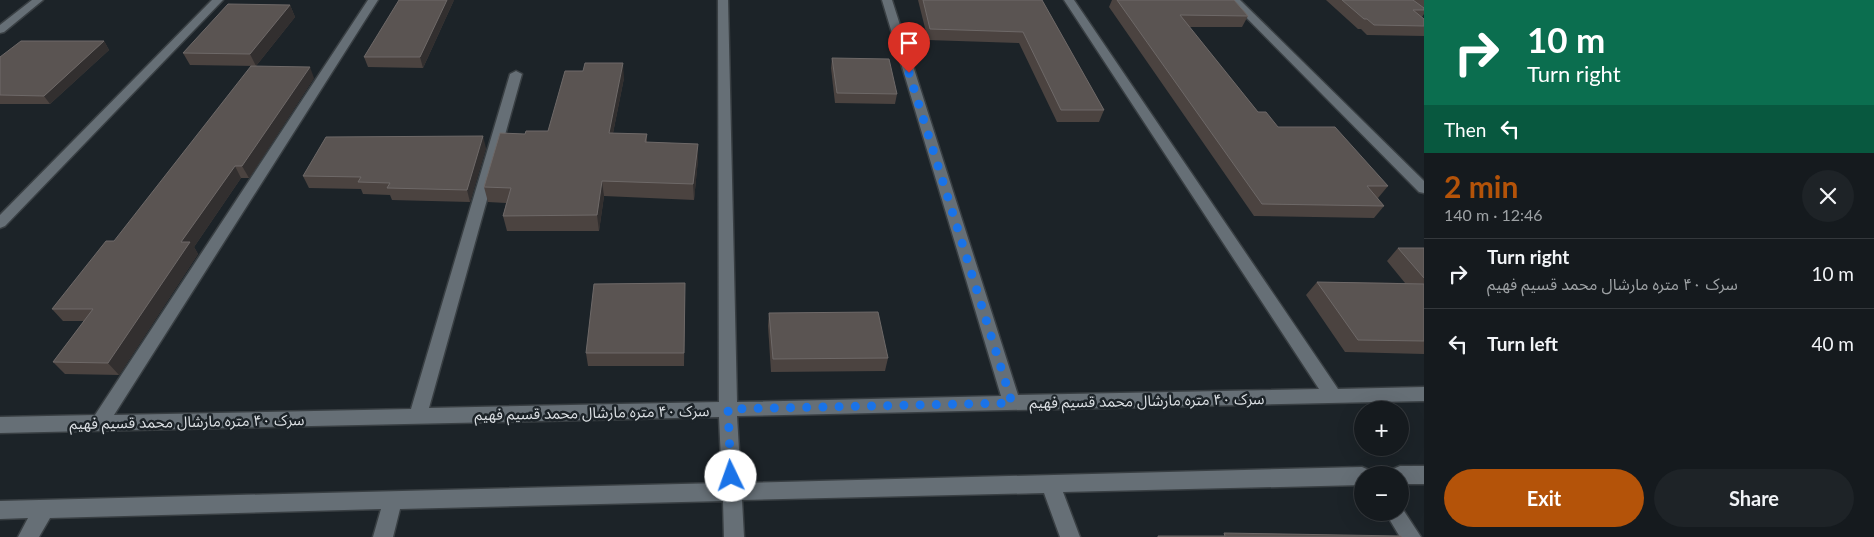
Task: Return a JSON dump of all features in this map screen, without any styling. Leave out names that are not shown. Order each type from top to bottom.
[{"type":"street","points":[[0,30],[38,0]]},
{"type":"street","points":[[0,223],[218,0]]},
{"type":"street","points":[[100,422],[373,0]]},
{"type":"street","points":[[723,0],[728,409],[734,537]]},
{"type":"street","points":[[887,0],[1012,403]]},
{"type":"street","points":[[1068,0],[1333,396]]},
{"type":"street","points":[[1234,0],[1424,189]]},
{"type":"street","points":[[418,415],[516,74]]},
{"type":"street","name":"سرک ۴۰ متره مارشال محمد قسیم فهیم","points":[[0,425],[1424,394]]},
{"type":"street","points":[[1409,476],[1424,475]]},
{"type":"street","points":[[0,510],[1354,476]]},
{"type":"street","points":[[1051,485],[1070,537]]},
{"type":"street","points":[[383,537],[393,500]]},
{"type":"street","points":[[28,537],[45,508]]},
{"type":"street","points":[[1401,521],[1411,537]]},
{"type":"building","points":[[399,0],[447,0],[420,57],[364,57]]},
{"type":"building","points":[[923,0],[1042,0],[1104,110],[1061,110],[1023,32],[930,29]]},
{"type":"building","points":[[1117,0],[1234,0],[1248,16],[1180,15],[1258,112],[1266,112],[1278,127],[1335,127],[1388,186],[1367,186],[1384,206],[1262,204]]},
{"type":"building","points":[[1342,0],[1413,0],[1424,8],[1424,10],[1413,10],[1424,19],[1424,26],[1374,25]]},
{"type":"building","points":[[228,4],[290,5],[250,54],[183,53]]},
{"type":"building","points":[[21,41],[104,41],[44,96],[0,95],[0,57]]},
{"type":"building","points":[[832,58],[889,59],[897,94],[837,93]]},
{"type":"building","points":[[585,63],[623,63],[609,133],[647,134],[645,142],[698,144],[693,184],[602,181],[597,215],[503,216],[511,188],[484,187],[500,133],[525,134],[526,131],[548,131],[565,71],[583,71]]},
{"type":"building","points":[[251,66],[310,67],[242,166],[235,166],[181,242],[190,242],[108,363],[53,362],[93,309],[52,309],[106,241],[114,241]]},
{"type":"building","points":[[483,136],[467,190],[387,188],[390,183],[358,182],[361,177],[303,176],[326,137]]},
{"type":"building","points":[[1398,248],[1424,248],[1424,278]]},
{"type":"building","points":[[1317,282],[1424,284],[1424,341],[1358,340]]},
{"type":"building","points":[[685,283],[684,353],[586,353],[594,284]]},
{"type":"building","points":[[878,312],[888,358],[773,359],[769,313]]},
{"type":"building","points":[[1224,533],[1402,537],[1158,537],[1225,536]]},
{"type":"route","points":[[731,476],[728,409],[1012,403],[909,73]]}]
